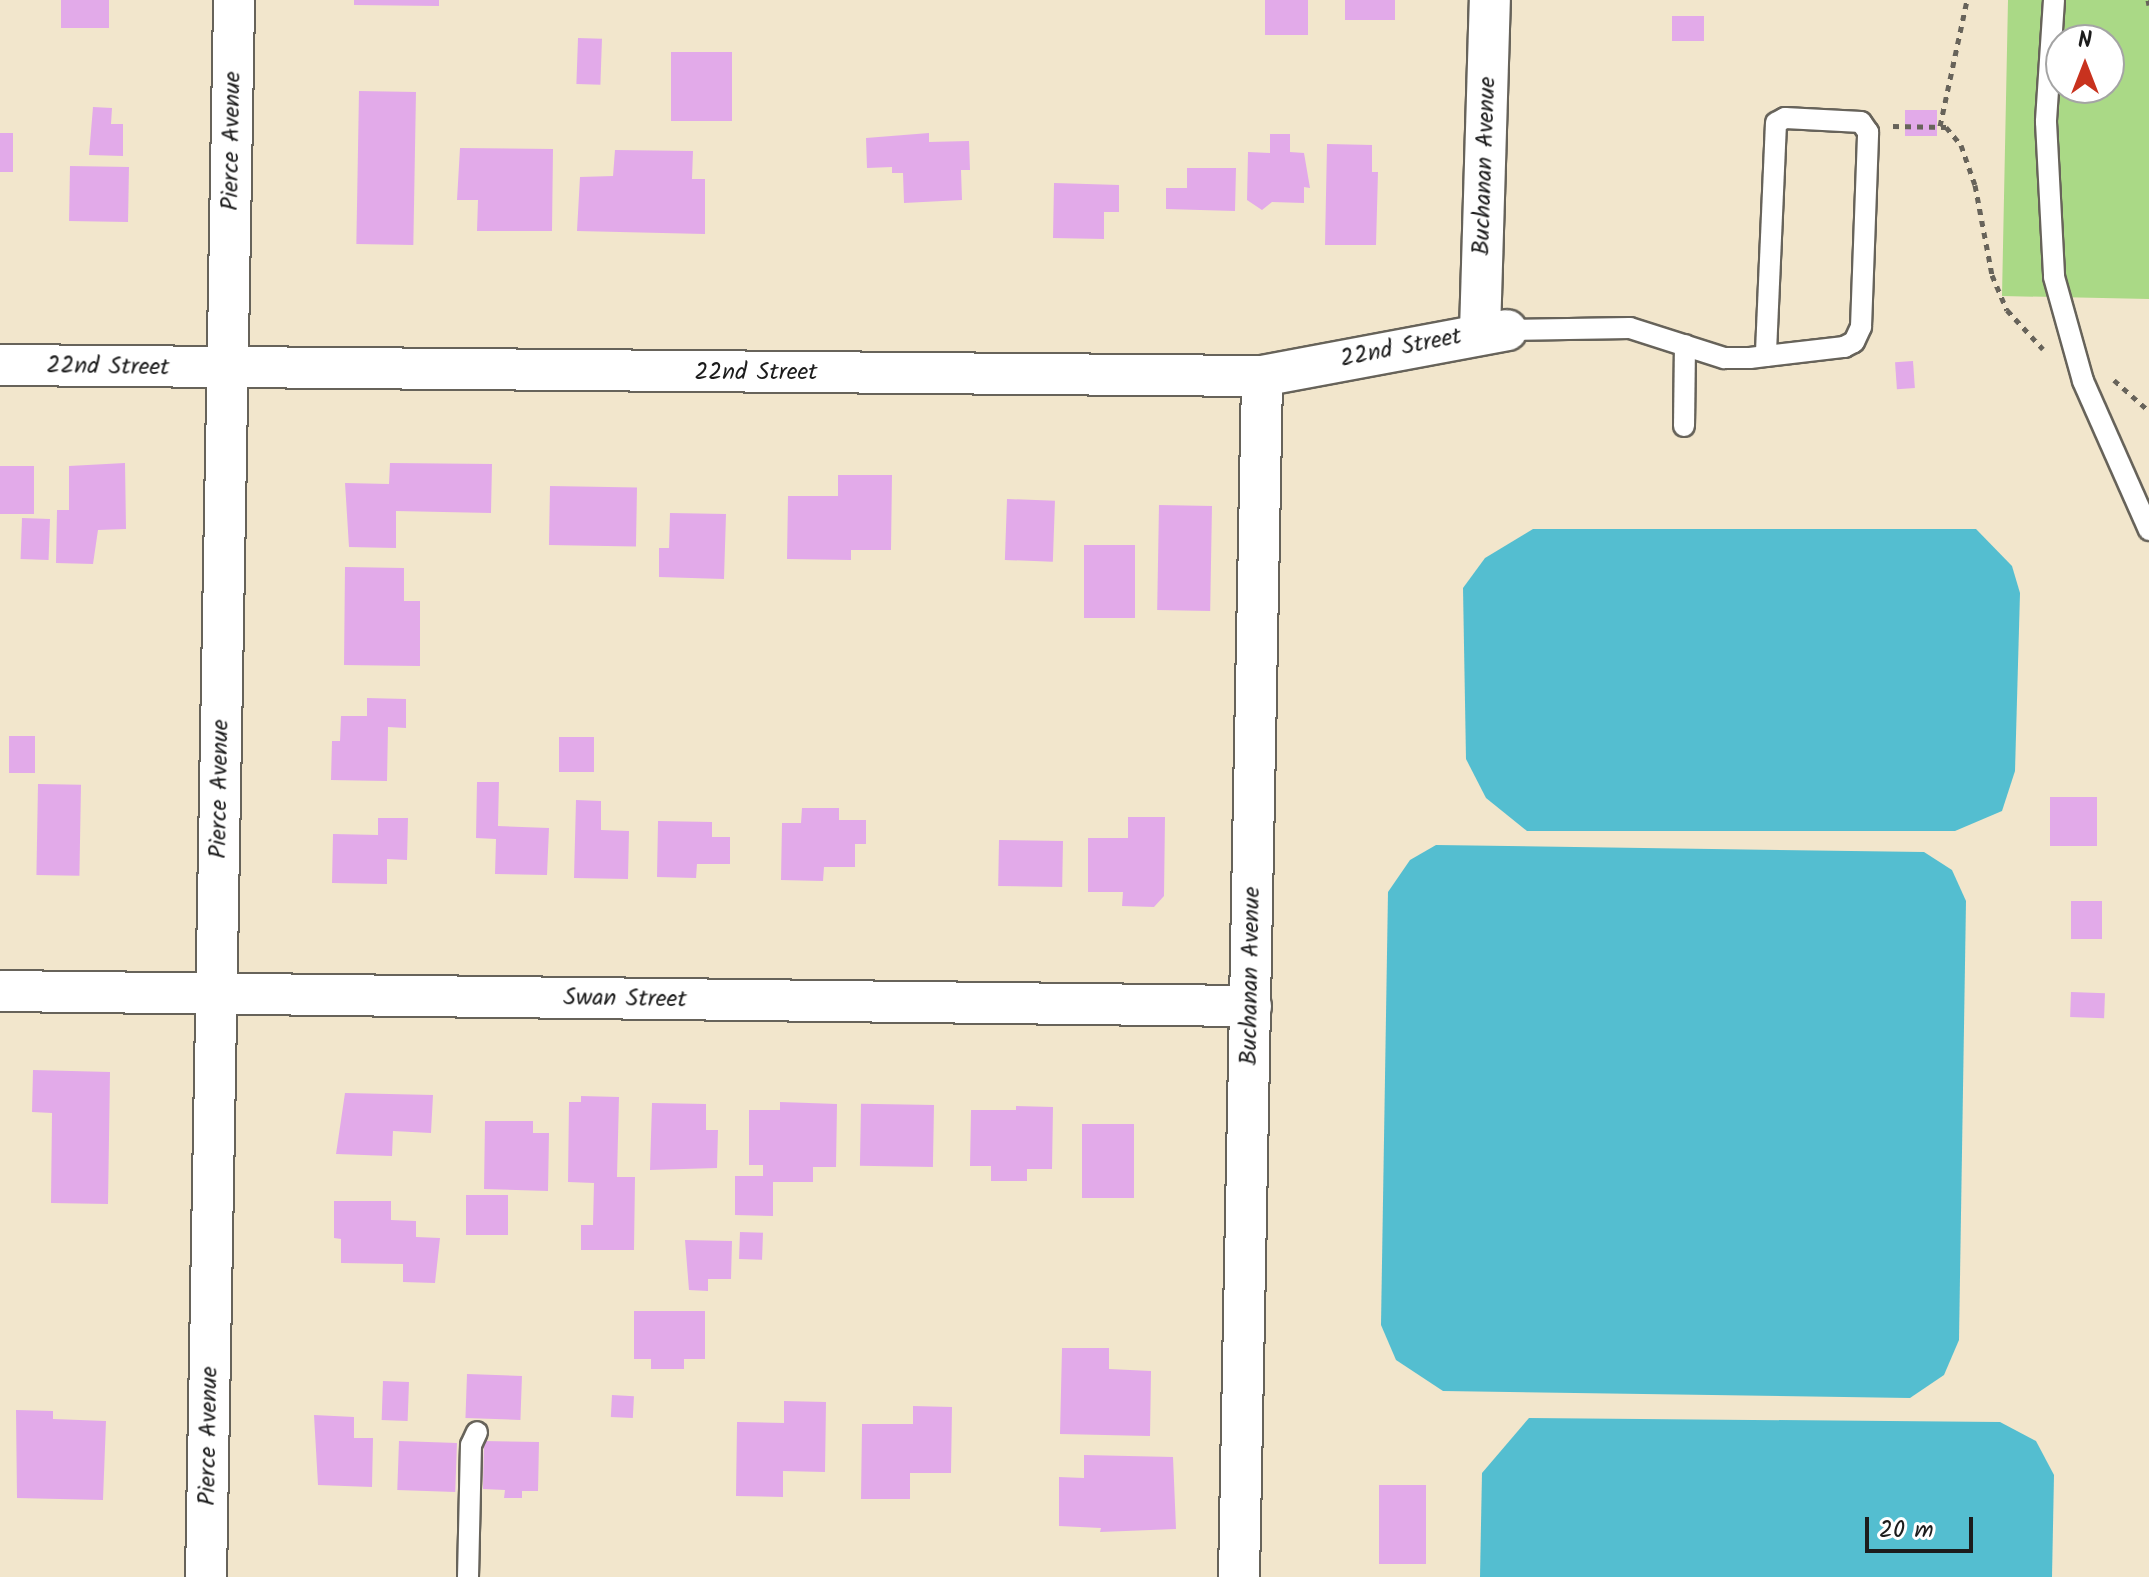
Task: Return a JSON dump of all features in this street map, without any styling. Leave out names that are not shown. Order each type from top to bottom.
[{"type":"street","name":"Pierce Avenue","points":[[206,1577],[234,0]]},
{"type":"street","name":"Buchanan Avenue","points":[[1490,0],[1493,331]]},
{"type":"street","name":"22nd Street","points":[[0,365],[227,370],[1262,376],[1493,331]]},
{"type":"street","name":"Buchanan Avenue","points":[[1239,1577],[1262,376]]},
{"type":"street","name":"Swan Street","points":[[0,991],[1251,1006]]},
{"type":"lane","points":[[2054,0],[2046,122],[2054,277],[2083,381],[2149,530]]},
{"type":"lane","points":[[1493,331],[1606,325],[1724,358],[1766,356],[1844,347],[1858,337],[1868,132],[1861,122],[1785,118],[1776,123],[1766,356]]},
{"type":"lane","points":[[1684,426],[1685,345]]},
{"type":"lane","points":[[468,1577],[471,1445],[477,1432]]},
{"type":"path","points":[[1940,126],[1967,0]]},
{"type":"path","points":[[1868,132],[1890,126],[1940,126],[1950,130],[1961,145],[1975,185],[1992,275],[2007,310],[2055,358]]},
{"type":"path","points":[[2107,378],[2121,383],[2149,411]]},
{"type":"green space","points":[[2008,0],[2149,0],[2149,299],[2002,296]]},
{"type":"water","points":[[1533,529],[1976,529],[2012,566],[2020,593],[2015,771],[2002,811],[1955,831],[1527,831],[1486,798],[1466,759],[1463,588],[1485,558]]},
{"type":"water","points":[[1436,845],[1924,852],[1952,870],[1966,901],[1959,1340],[1944,1375],[1910,1398],[1443,1391],[1396,1360],[1381,1325],[1388,892],[1410,860]]},
{"type":"water","points":[[1529,1418],[2000,1422],[2036,1441],[2054,1475],[2052,1577],[1480,1577],[1482,1473]]},
{"type":"building","points":[[61,0],[109,0],[109,28],[61,28]]},
{"type":"building","points":[[354,0],[439,0],[439,6],[354,5]]},
{"type":"building","points":[[1265,0],[1308,0],[1308,35],[1265,35]]},
{"type":"building","points":[[1345,0],[1395,0],[1395,20],[1345,20]]},
{"type":"building","points":[[1672,16],[1704,16],[1704,41],[1672,41]]},
{"type":"building","points":[[578,38],[602,39],[600,85],[576,84]]},
{"type":"building","points":[[671,52],[732,52],[732,121],[671,121]]},
{"type":"building","points":[[359,91],[416,92],[413,245],[356,244]]},
{"type":"building","points":[[93,107],[112,108],[111,124],[123,124],[123,156],[89,155]]},
{"type":"building","points":[[1905,110],[1937,110],[1937,136],[1905,136]]},
{"type":"building","points":[[0,133],[13,133],[13,172],[0,172]]},
{"type":"building","points":[[929,133],[929,142],[969,141],[970,170],[961,170],[962,200],[904,203],[903,173],[892,173],[892,167],[867,168],[866,138]]},
{"type":"building","points":[[1270,134],[1290,134],[1290,152],[1304,153],[1310,188],[1304,187],[1304,203],[1272,202],[1262,210],[1247,200],[1248,152],[1270,153]]},
{"type":"building","points":[[1327,144],[1372,145],[1372,172],[1378,172],[1376,245],[1325,245]]},
{"type":"building","points":[[460,148],[553,149],[552,231],[477,231],[478,200],[457,200]]},
{"type":"building","points":[[615,150],[693,151],[692,179],[705,179],[705,234],[577,231],[580,177],[613,176]]},
{"type":"building","points":[[70,166],[129,167],[128,222],[69,221]]},
{"type":"building","points":[[1187,168],[1236,168],[1235,211],[1166,209],[1166,188],[1187,188]]},
{"type":"building","points":[[1054,183],[1119,185],[1119,212],[1104,212],[1104,239],[1053,238]]},
{"type":"building","points":[[1913,361],[1915,388],[1897,389],[1895,362]]},
{"type":"building","points":[[125,463],[126,529],[98,530],[93,564],[56,563],[57,510],[69,510],[69,466]]},
{"type":"building","points":[[390,463],[492,464],[491,513],[396,511],[396,548],[349,547],[345,483],[389,484]]},
{"type":"building","points":[[0,466],[34,466],[34,514],[0,514]]},
{"type":"building","points":[[838,475],[892,475],[891,550],[851,550],[851,560],[787,559],[788,496],[838,496]]},
{"type":"building","points":[[550,486],[637,488],[636,547],[549,545]]},
{"type":"building","points":[[1007,499],[1055,501],[1053,562],[1005,560]]},
{"type":"building","points":[[1159,505],[1212,506],[1210,611],[1157,610]]},
{"type":"building","points":[[670,513],[726,514],[724,579],[659,577],[659,548],[669,548]]},
{"type":"building","points":[[22,518],[50,519],[49,560],[21,559]]},
{"type":"building","points":[[1084,545],[1135,545],[1135,618],[1084,618]]},
{"type":"building","points":[[345,567],[404,568],[404,601],[420,601],[420,666],[344,665]]},
{"type":"building","points":[[367,698],[406,699],[406,728],[388,727],[387,781],[331,780],[332,741],[340,741],[341,716],[367,716]]},
{"type":"building","points":[[9,736],[35,736],[35,773],[9,773]]},
{"type":"building","points":[[559,737],[594,737],[594,772],[559,772]]},
{"type":"building","points":[[477,782],[499,782],[498,826],[549,828],[547,875],[495,874],[496,839],[476,838]]},
{"type":"building","points":[[38,784],[81,785],[79,876],[36,875]]},
{"type":"building","points":[[2050,797],[2097,797],[2097,846],[2050,846]]},
{"type":"building","points":[[576,800],[601,801],[601,830],[629,831],[628,879],[574,878]]},
{"type":"building","points":[[802,808],[839,808],[839,820],[866,820],[866,844],[855,844],[855,867],[824,867],[823,881],[781,880],[782,823],[801,823]]},
{"type":"building","points":[[1128,817],[1165,817],[1164,896],[1154,907],[1122,906],[1123,892],[1088,892],[1088,838],[1128,838]]},
{"type":"building","points":[[378,818],[408,818],[407,860],[387,859],[387,884],[332,883],[333,834],[378,835]]},
{"type":"building","points":[[658,821],[712,822],[712,837],[730,837],[730,864],[697,864],[696,878],[657,877]]},
{"type":"building","points":[[999,840],[1063,841],[1062,887],[998,886]]},
{"type":"building","points":[[2071,901],[2102,901],[2102,939],[2071,939]]},
{"type":"building","points":[[2071,992],[2105,993],[2104,1018],[2070,1017]]},
{"type":"building","points":[[33,1070],[110,1072],[108,1204],[51,1203],[52,1113],[32,1112]]},
{"type":"building","points":[[345,1093],[433,1095],[431,1133],[393,1131],[392,1156],[336,1154]]},
{"type":"building","points":[[581,1096],[619,1097],[617,1177],[635,1177],[634,1250],[581,1250],[581,1225],[593,1225],[594,1183],[568,1182],[569,1102],[581,1102]]},
{"type":"building","points":[[780,1102],[837,1104],[836,1167],[813,1167],[813,1182],[773,1182],[773,1216],[735,1215],[735,1176],[763,1176],[763,1165],[749,1165],[749,1110],[780,1110]]},
{"type":"building","points":[[652,1103],[706,1104],[706,1130],[718,1130],[717,1168],[650,1170]]},
{"type":"building","points":[[861,1104],[934,1105],[933,1167],[860,1166]]},
{"type":"building","points":[[1016,1106],[1053,1107],[1052,1169],[1027,1169],[1027,1181],[991,1181],[991,1166],[970,1166],[971,1110],[1016,1110]]},
{"type":"building","points":[[485,1121],[533,1121],[533,1133],[549,1133],[548,1191],[484,1189]]},
{"type":"building","points":[[1082,1124],[1134,1124],[1134,1198],[1082,1198]]},
{"type":"building","points":[[466,1195],[508,1195],[508,1235],[466,1235]]},
{"type":"building","points":[[334,1201],[391,1201],[391,1220],[416,1221],[416,1237],[440,1238],[435,1283],[403,1282],[403,1264],[341,1263],[341,1239],[334,1238]]},
{"type":"building","points":[[740,1232],[763,1233],[762,1260],[739,1259]]},
{"type":"building","points":[[685,1240],[732,1241],[731,1279],[708,1279],[708,1291],[689,1290]]},
{"type":"building","points":[[634,1311],[705,1311],[705,1359],[684,1359],[684,1369],[651,1369],[651,1359],[634,1359]]},
{"type":"building","points":[[1062,1348],[1109,1348],[1109,1369],[1151,1371],[1150,1436],[1060,1434]]},
{"type":"building","points":[[467,1374],[522,1376],[520,1420],[465,1418]]},
{"type":"building","points":[[383,1381],[409,1382],[408,1421],[382,1420]]},
{"type":"building","points":[[612,1395],[634,1396],[633,1418],[611,1417]]},
{"type":"building","points":[[784,1401],[826,1402],[825,1472],[783,1471],[783,1497],[736,1496],[737,1422],[784,1423]]},
{"type":"building","points":[[913,1406],[952,1407],[951,1473],[910,1473],[910,1499],[861,1499],[862,1424],[913,1424]]},
{"type":"building","points":[[16,1410],[53,1411],[53,1419],[106,1421],[103,1500],[17,1498]]},
{"type":"building","points":[[314,1415],[354,1417],[354,1438],[373,1438],[372,1487],[318,1485]]},
{"type":"building","points":[[399,1441],[457,1443],[455,1492],[397,1490]]},
{"type":"building","points":[[484,1441],[539,1442],[538,1491],[522,1491],[522,1498],[504,1498],[505,1490],[483,1489]]},
{"type":"building","points":[[1084,1455],[1173,1457],[1176,1529],[1100,1532],[1101,1528],[1059,1526],[1059,1477],[1084,1478]]},
{"type":"building","points":[[1379,1485],[1426,1485],[1426,1564],[1379,1564]]}]
